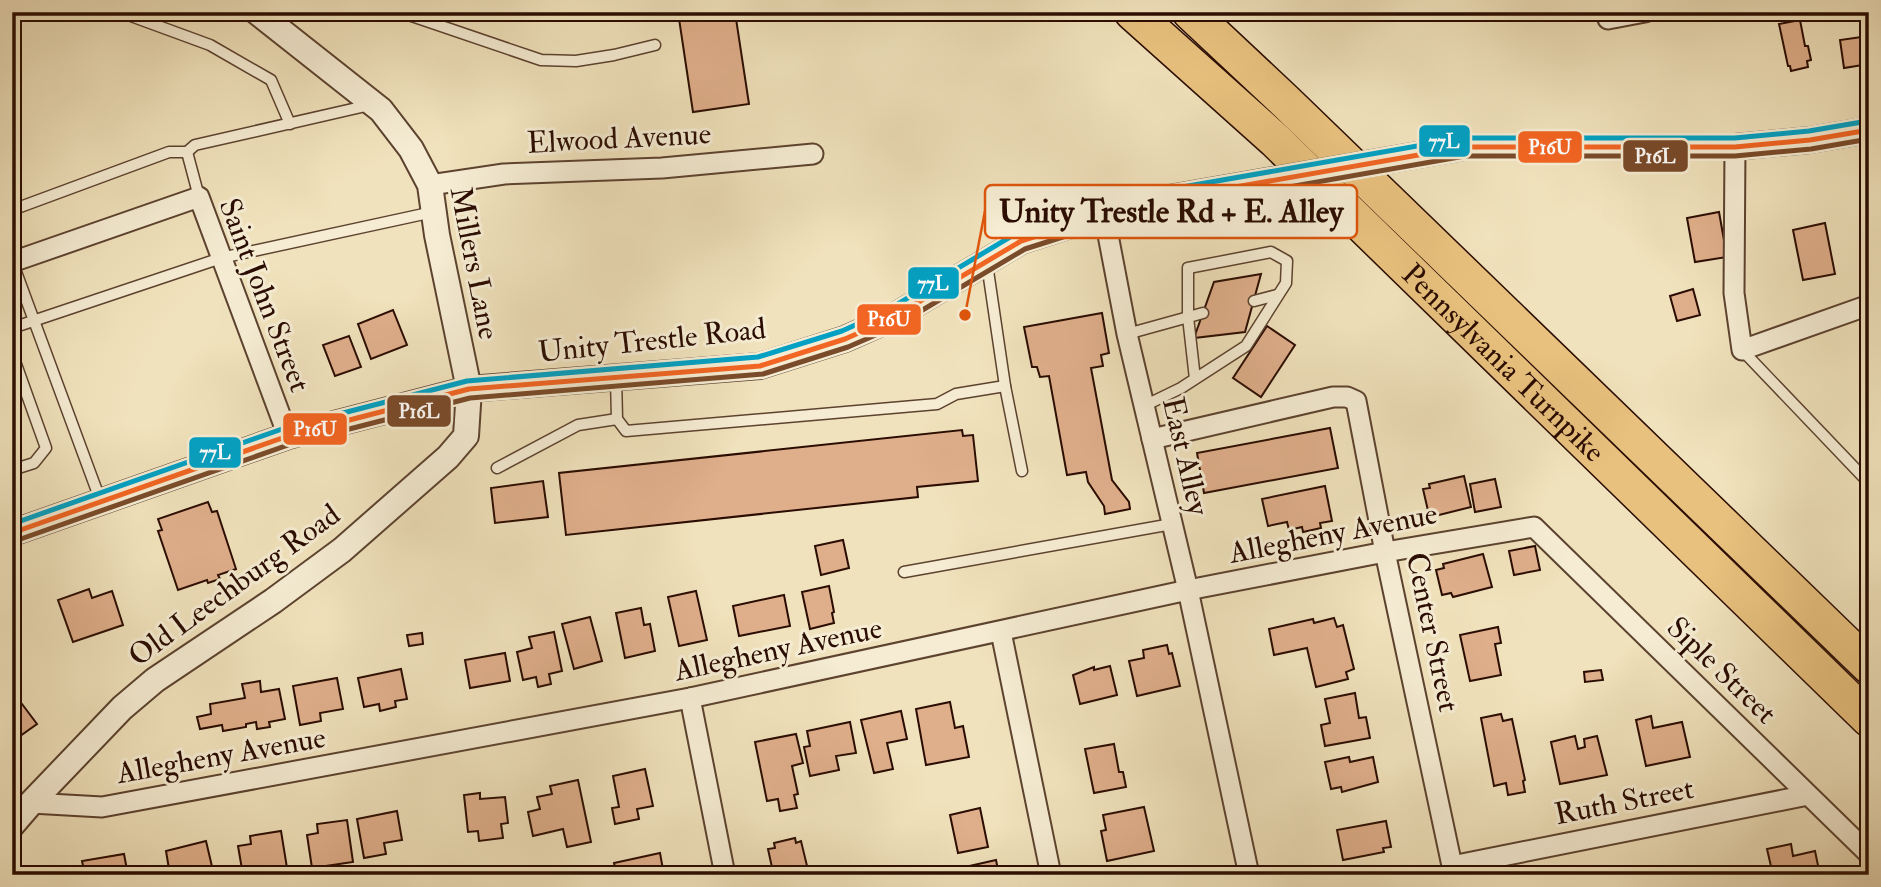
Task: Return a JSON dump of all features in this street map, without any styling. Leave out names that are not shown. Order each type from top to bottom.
[{"type":"highway","name":"Pennsylvania Turnpike","points":[[1132,12],[1275,140],[1869,719]]},
{"type":"highway","name":"Pennsylvania Turnpike","points":[[1190,12],[1869,666]]},
{"type":"street","name":"Millers Lane","points":[[257,12],[374,104],[399,131],[411,149],[430,185],[469,389]]},
{"type":"street","points":[[1608,16],[1645,12]]},
{"type":"street","name":"Unity Trestle Road","points":[[12,533],[288,436],[469,389],[760,366],[845,339],[890,319],[1021,241],[1133,205],[1464,147],[1735,147],[1869,131]]},
{"type":"street","points":[[1735,147],[1734,293],[1742,350],[1869,305]]},
{"type":"street","name":"Elwood Avenue","points":[[430,185],[504,174],[662,168],[813,154]]},
{"type":"street","name":"Saint John Street","points":[[12,261],[199,197],[288,436]]},
{"type":"street","name":"East Alley","points":[[1104,214],[1127,334],[1188,590],[1249,875]]},
{"type":"street","name":"Old Leechburg Road","points":[[12,825],[122,708],[155,680],[273,601],[342,550],[448,457],[466,436],[469,389]]},
{"type":"street","name":"Center Street","points":[[1152,439],[1333,397],[1347,397],[1356,401],[1385,552],[1453,870]]},
{"type":"street","name":"Allegheny Avenue","points":[[31,803],[102,807],[690,698],[1188,590],[1534,527]]},
{"type":"street","name":"Siple Street","points":[[1534,527],[1869,854]]},
{"type":"street","points":[[1001,632],[1051,875]]},
{"type":"street","points":[[690,698],[725,875]]},
{"type":"street","name":"Ruth Street","points":[[1453,870],[1808,795]]},
{"type":"lane","points":[[120,12],[210,46],[271,80],[290,124]]},
{"type":"lane","points":[[400,12],[541,60],[576,61],[655,45]]},
{"type":"lane","points":[[12,210],[169,152],[187,152],[195,145],[374,104]]},
{"type":"lane","points":[[187,152],[199,197]]},
{"type":"lane","points":[[12,328],[221,258],[434,211]]},
{"type":"lane","points":[[1144,406],[1195,379],[1246,346],[1286,283],[1286,261],[1271,252],[1188,268],[1188,317],[1195,379]]},
{"type":"lane","points":[[986,260],[1005,386],[1022,471]]},
{"type":"lane","points":[[12,261],[101,502]]},
{"type":"lane","points":[[1254,301],[1277,295]]},
{"type":"lane","points":[[1127,334],[1203,313]]},
{"type":"lane","points":[[1742,350],[1869,483]]},
{"type":"lane","points":[[12,353],[46,448],[34,463],[12,470]]},
{"type":"lane","points":[[616,378],[617,419],[626,431],[937,404],[956,394],[1005,386]]},
{"type":"lane","points":[[497,468],[578,425],[617,419]]},
{"type":"lane","points":[[904,572],[1172,524]]},
{"type":"building","points":[[678,12],[735,12],[749,104],[693,112]]},
{"type":"building","points":[[1800,20],[1811,60],[1807,61],[1808,67],[1791,71],[1779,24]]},
{"type":"building","points":[[1869,36],[1869,64],[1844,68],[1840,40]]},
{"type":"building","points":[[1719,212],[1727,257],[1695,262],[1687,218]]},
{"type":"building","points":[[1825,223],[1835,274],[1803,280],[1793,230]]},
{"type":"building","points":[[1261,274],[1245,332],[1194,338],[1214,282]]},
{"type":"building","points":[[1693,289],[1700,315],[1677,321],[1670,296]]},
{"type":"building","points":[[393,310],[407,345],[371,359],[358,324]]},
{"type":"building","points":[[1102,313],[1109,353],[1101,355],[1103,366],[1091,368],[1112,480],[1129,502],[1130,509],[1105,514],[1104,506],[1088,482],[1086,472],[1067,475],[1049,376],[1040,377],[1037,367],[1032,367],[1024,327]]},
{"type":"building","points":[[1267,326],[1295,345],[1261,397],[1233,378]]},
{"type":"building","points":[[349,336],[361,367],[335,376],[323,345]]},
{"type":"building","points":[[1330,428],[1338,468],[1204,493],[1197,453]]},
{"type":"building","points":[[962,430],[963,436],[973,435],[978,481],[917,487],[918,497],[566,535],[559,473]]},
{"type":"building","points":[[1464,476],[1471,507],[1435,516],[1435,513],[1429,515],[1423,489],[1430,488],[1429,484]]},
{"type":"building","points":[[1495,479],[1501,507],[1475,512],[1470,484]]},
{"type":"building","points":[[543,481],[548,517],[495,523],[491,488]]},
{"type":"building","points":[[1325,486],[1332,521],[1320,523],[1321,528],[1303,532],[1302,527],[1289,530],[1287,522],[1268,526],[1262,499]]},
{"type":"building","points":[[208,502],[212,512],[217,511],[236,569],[218,575],[220,579],[208,583],[207,580],[178,590],[158,531],[162,530],[158,519]]},
{"type":"building","points":[[843,540],[849,568],[821,575],[815,546]]},
{"type":"building","points":[[1535,546],[1540,570],[1514,575],[1509,551]]},
{"type":"building","points":[[1483,554],[1492,587],[1453,597],[1451,593],[1442,595],[1436,570],[1444,568],[1443,564]]},
{"type":"building","points":[[829,586],[834,623],[810,629],[802,592]]},
{"type":"building","points":[[89,589],[92,598],[112,591],[123,625],[73,642],[58,600]]},
{"type":"building","points":[[696,591],[707,640],[679,646],[668,597]]},
{"type":"building","points":[[784,595],[790,626],[739,636],[733,606]]},
{"type":"building","points":[[641,608],[644,625],[650,624],[655,651],[625,658],[616,613]]},
{"type":"building","points":[[590,617],[602,661],[574,669],[562,624]]},
{"type":"building","points":[[1334,618],[1337,627],[1343,625],[1354,669],[1346,672],[1348,679],[1316,687],[1307,648],[1274,655],[1269,629],[1313,619],[1314,623]]},
{"type":"building","points":[[1498,627],[1501,643],[1495,644],[1501,675],[1470,681],[1460,635]]},
{"type":"building","points":[[554,632],[562,671],[549,674],[551,684],[538,687],[536,677],[523,680],[517,652],[532,648],[529,637]]},
{"type":"building","points":[[422,633],[423,644],[409,646],[407,635]]},
{"type":"building","points":[[1167,645],[1169,654],[1172,653],[1180,686],[1137,696],[1129,661],[1144,658],[1143,650]]},
{"type":"building","points":[[505,653],[510,681],[470,688],[465,660]]},
{"type":"building","points":[[1110,666],[1117,695],[1080,704],[1073,675],[1094,667],[1094,670]]},
{"type":"building","points":[[401,669],[407,699],[395,701],[396,707],[380,711],[379,704],[364,707],[358,678]]},
{"type":"building","points":[[1601,670],[1603,680],[1585,682],[1584,672]]},
{"type":"building","points":[[337,678],[343,709],[320,713],[321,721],[300,725],[293,686]]},
{"type":"building","points":[[260,681],[261,692],[279,689],[285,719],[269,722],[270,727],[257,729],[256,722],[246,724],[246,727],[223,731],[222,725],[200,729],[197,717],[211,714],[210,704],[245,698],[242,684]]},
{"type":"building","points":[[1355,693],[1359,718],[1366,717],[1370,738],[1325,746],[1321,725],[1330,723],[1325,699]]},
{"type":"building","points":[[16,696],[37,724],[13,741],[12,699]]},
{"type":"building","points":[[950,702],[955,728],[963,726],[969,757],[926,765],[916,709]]},
{"type":"building","points":[[901,711],[907,739],[887,743],[893,769],[874,773],[861,720]]},
{"type":"building","points":[[1501,714],[1503,721],[1512,719],[1525,780],[1525,792],[1508,795],[1506,783],[1494,786],[1481,718]]},
{"type":"building","points":[[1651,716],[1653,728],[1682,722],[1690,757],[1646,766],[1636,720]]},
{"type":"building","points":[[850,722],[856,753],[836,756],[839,770],[810,776],[804,747],[810,746],[807,731]]},
{"type":"building","points":[[796,734],[803,763],[792,766],[798,794],[794,795],[797,808],[780,811],[778,799],[767,801],[755,742]]},
{"type":"building","points":[[1575,736],[1578,749],[1585,747],[1584,739],[1597,736],[1607,775],[1560,784],[1551,742]]},
{"type":"building","points":[[1114,744],[1119,772],[1123,772],[1126,787],[1094,793],[1085,749]]},
{"type":"building","points":[[1349,757],[1350,762],[1373,757],[1378,782],[1342,792],[1341,787],[1331,789],[1325,762]]},
{"type":"building","points":[[645,769],[653,806],[637,809],[639,819],[615,824],[612,808],[619,807],[613,776]]},
{"type":"building","points":[[578,780],[591,842],[567,847],[563,829],[533,836],[528,812],[540,809],[537,797],[552,794],[550,786]]},
{"type":"building","points":[[480,793],[480,799],[505,797],[508,823],[501,824],[503,838],[479,841],[478,831],[468,832],[464,795]]},
{"type":"building","points":[[1144,807],[1154,851],[1107,861],[1101,831],[1106,830],[1103,815]]},
{"type":"building","points":[[980,808],[988,847],[958,853],[950,815]]},
{"type":"building","points":[[397,811],[402,840],[384,843],[386,854],[364,858],[357,819]]},
{"type":"building","points":[[347,820],[353,862],[312,868],[307,835],[318,833],[317,824]]},
{"type":"building","points":[[1386,821],[1391,847],[1383,848],[1384,852],[1343,860],[1337,830]]},
{"type":"building","points":[[281,831],[288,874],[243,875],[238,846],[251,844],[250,836]]},
{"type":"building","points":[[795,838],[796,843],[801,841],[808,870],[785,875],[780,875],[779,871],[773,872],[768,849],[775,848],[774,843]]},
{"type":"building","points":[[206,841],[214,875],[170,875],[166,851]]},
{"type":"building","points":[[1791,844],[1793,856],[1815,851],[1820,875],[1773,875],[1767,849]]},
{"type":"building","points":[[660,853],[664,875],[617,875],[614,863]]},
{"type":"building","points":[[124,854],[128,875],[85,875],[82,861]]},
{"type":"building","points":[[996,860],[999,875],[957,875],[956,869]]},
{"type":"building","points":[[1734,868],[1735,875],[1699,875]]},
{"type":"transit line","name":"77L","points":[[12,524],[285,428],[467,381],[758,357],[842,331],[886,311],[1017,233],[1131,196],[1463,138],[1735,138],[1809,131],[1868,121]]},
{"type":"transit line","name":"P16U","points":[[12,533],[288,436],[469,389],[760,366],[845,339],[890,319],[1021,241],[1133,205],[1464,147],[1735,147],[1810,140],[1869,130]]},
{"type":"transit line","name":"P16L","points":[[15,541],[291,444],[470,398],[763,374],[848,347],[894,327],[1025,249],[1135,214],[1465,156],[1735,156],[1811,149],[1869,139]]},
{"type":"place","name":"Unity Trestle Rd + E. Alley","points":[[965,315]]}]
